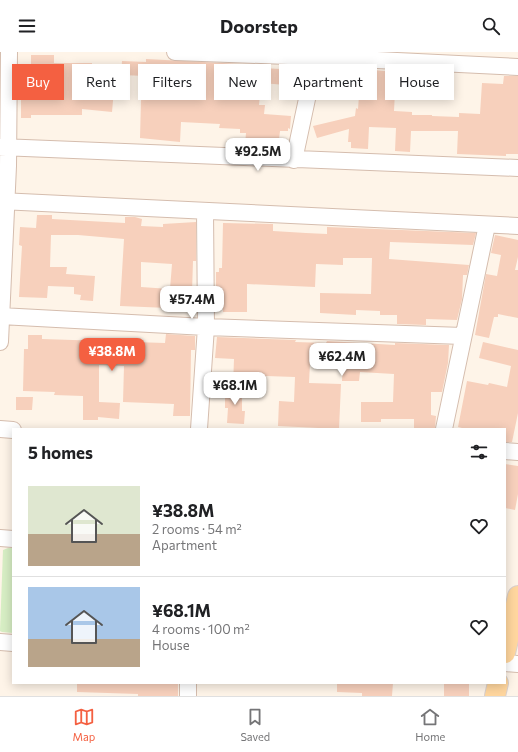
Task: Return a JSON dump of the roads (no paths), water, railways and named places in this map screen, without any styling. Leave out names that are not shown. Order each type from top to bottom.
[{"type":"main road","points":[[506,649],[518,596]]},
{"type":"main road","points":[[495,696],[498,684]]},
{"type":"street","points":[[0,342],[5,199],[8,166],[4,148],[9,52]]},
{"type":"street","points":[[175,52],[316,54],[518,67]]},
{"type":"street","points":[[294,160],[316,54]]},
{"type":"street","points":[[4,148],[518,168]]},
{"type":"street","points":[[5,199],[206,211],[518,226]]},
{"type":"street","points":[[200,428],[206,327],[206,211]]},
{"type":"street","points":[[444,428],[487,225]]},
{"type":"street","points":[[1,316],[206,327],[463,336]]},
{"type":"street","points":[[0,429],[12,430]]},
{"type":"street","points":[[506,451],[518,452]]},
{"type":"street","points":[[0,538],[12,539]]},
{"type":"street","points":[[0,642],[12,643]]},
{"type":"street","points":[[506,663],[518,664]]},
{"type":"street","points":[[188,684],[188,696]]}]
